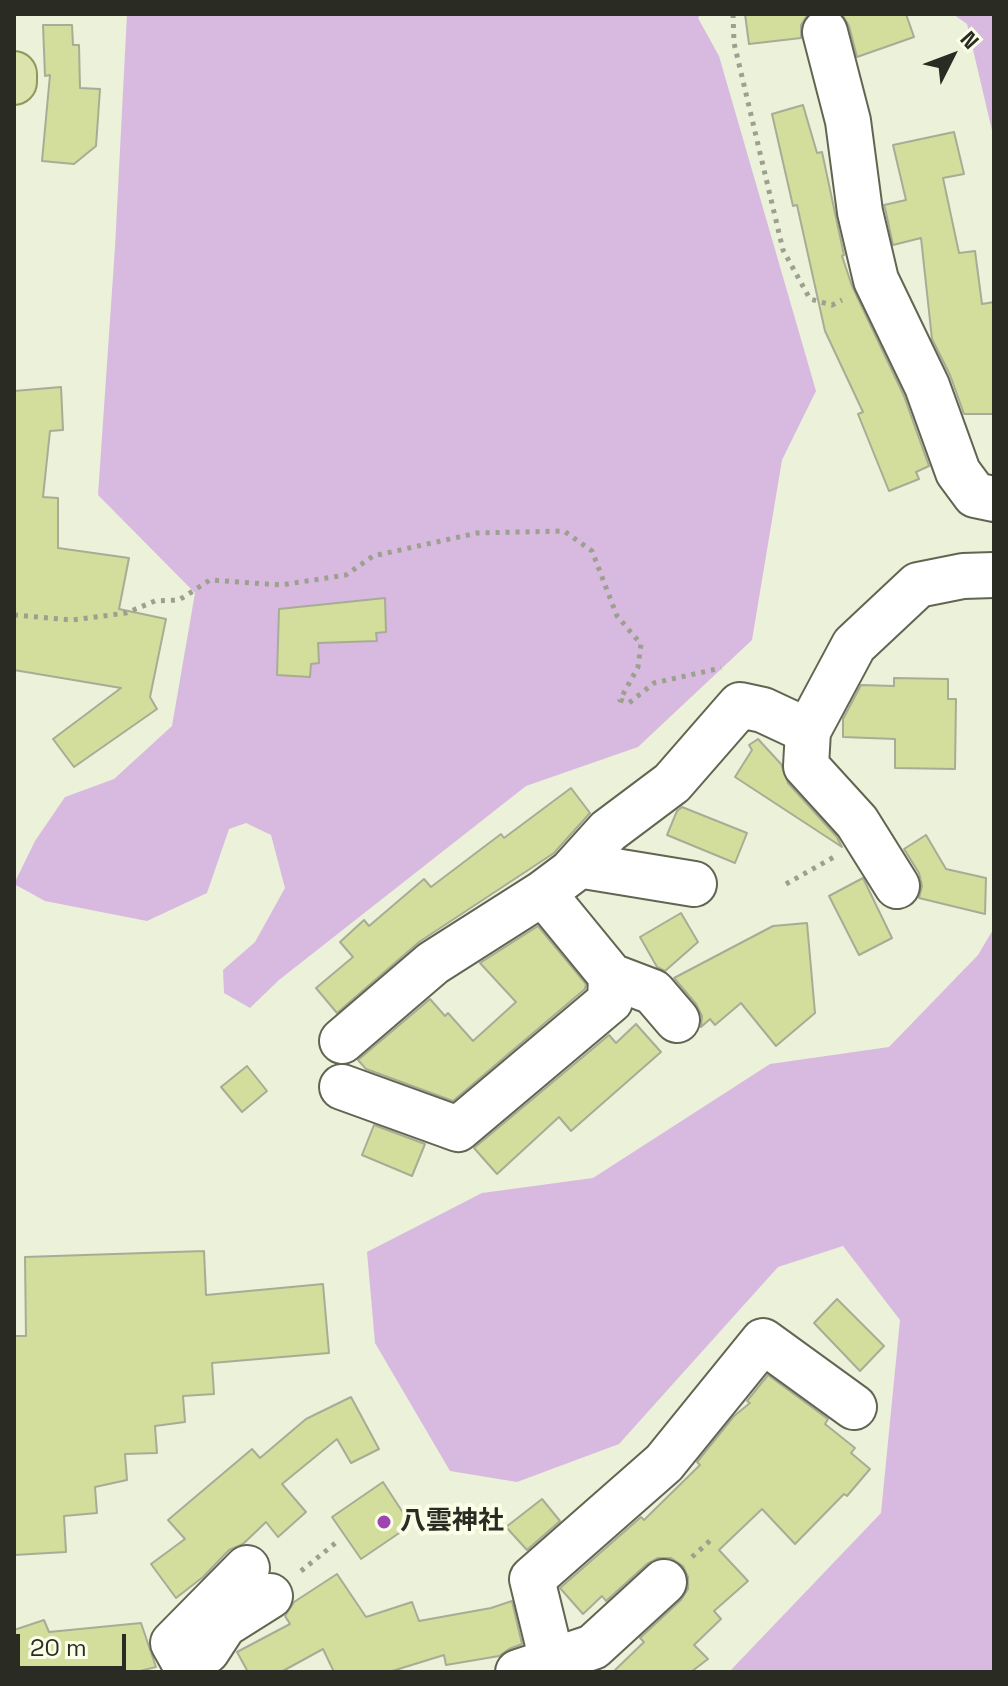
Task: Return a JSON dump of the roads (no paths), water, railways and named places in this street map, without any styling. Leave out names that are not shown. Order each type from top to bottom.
[{"type":"main road","points":[[14,74],[14,82]]},
{"type":"street","points":[[825,32],[848,121],[860,212],[879,285],[927,386],[958,472],[975,495],[994,499]]},
{"type":"street","points":[[897,886],[857,822],[806,766],[808,731],[854,645],[918,585],[963,576],[994,575]]},
{"type":"street","points":[[342,1041],[433,963],[543,893],[578,865],[608,831],[672,783],[740,705],[763,710],[808,731]]},
{"type":"street","points":[[578,865],[694,884]]},
{"type":"street","points":[[543,893],[611,976],[653,992],[677,1020]]},
{"type":"street","points":[[342,1087],[458,1129],[610,1001],[611,976]]},
{"type":"street","points":[[664,1582],[593,1647],[543,1668],[532,1579],[664,1463],[763,1341],[854,1407]]},
{"type":"street","points":[[195,1666],[173,1643],[258,1582]]},
{"type":"place","name":"八雲神社","points":[[384,1522]]}]
